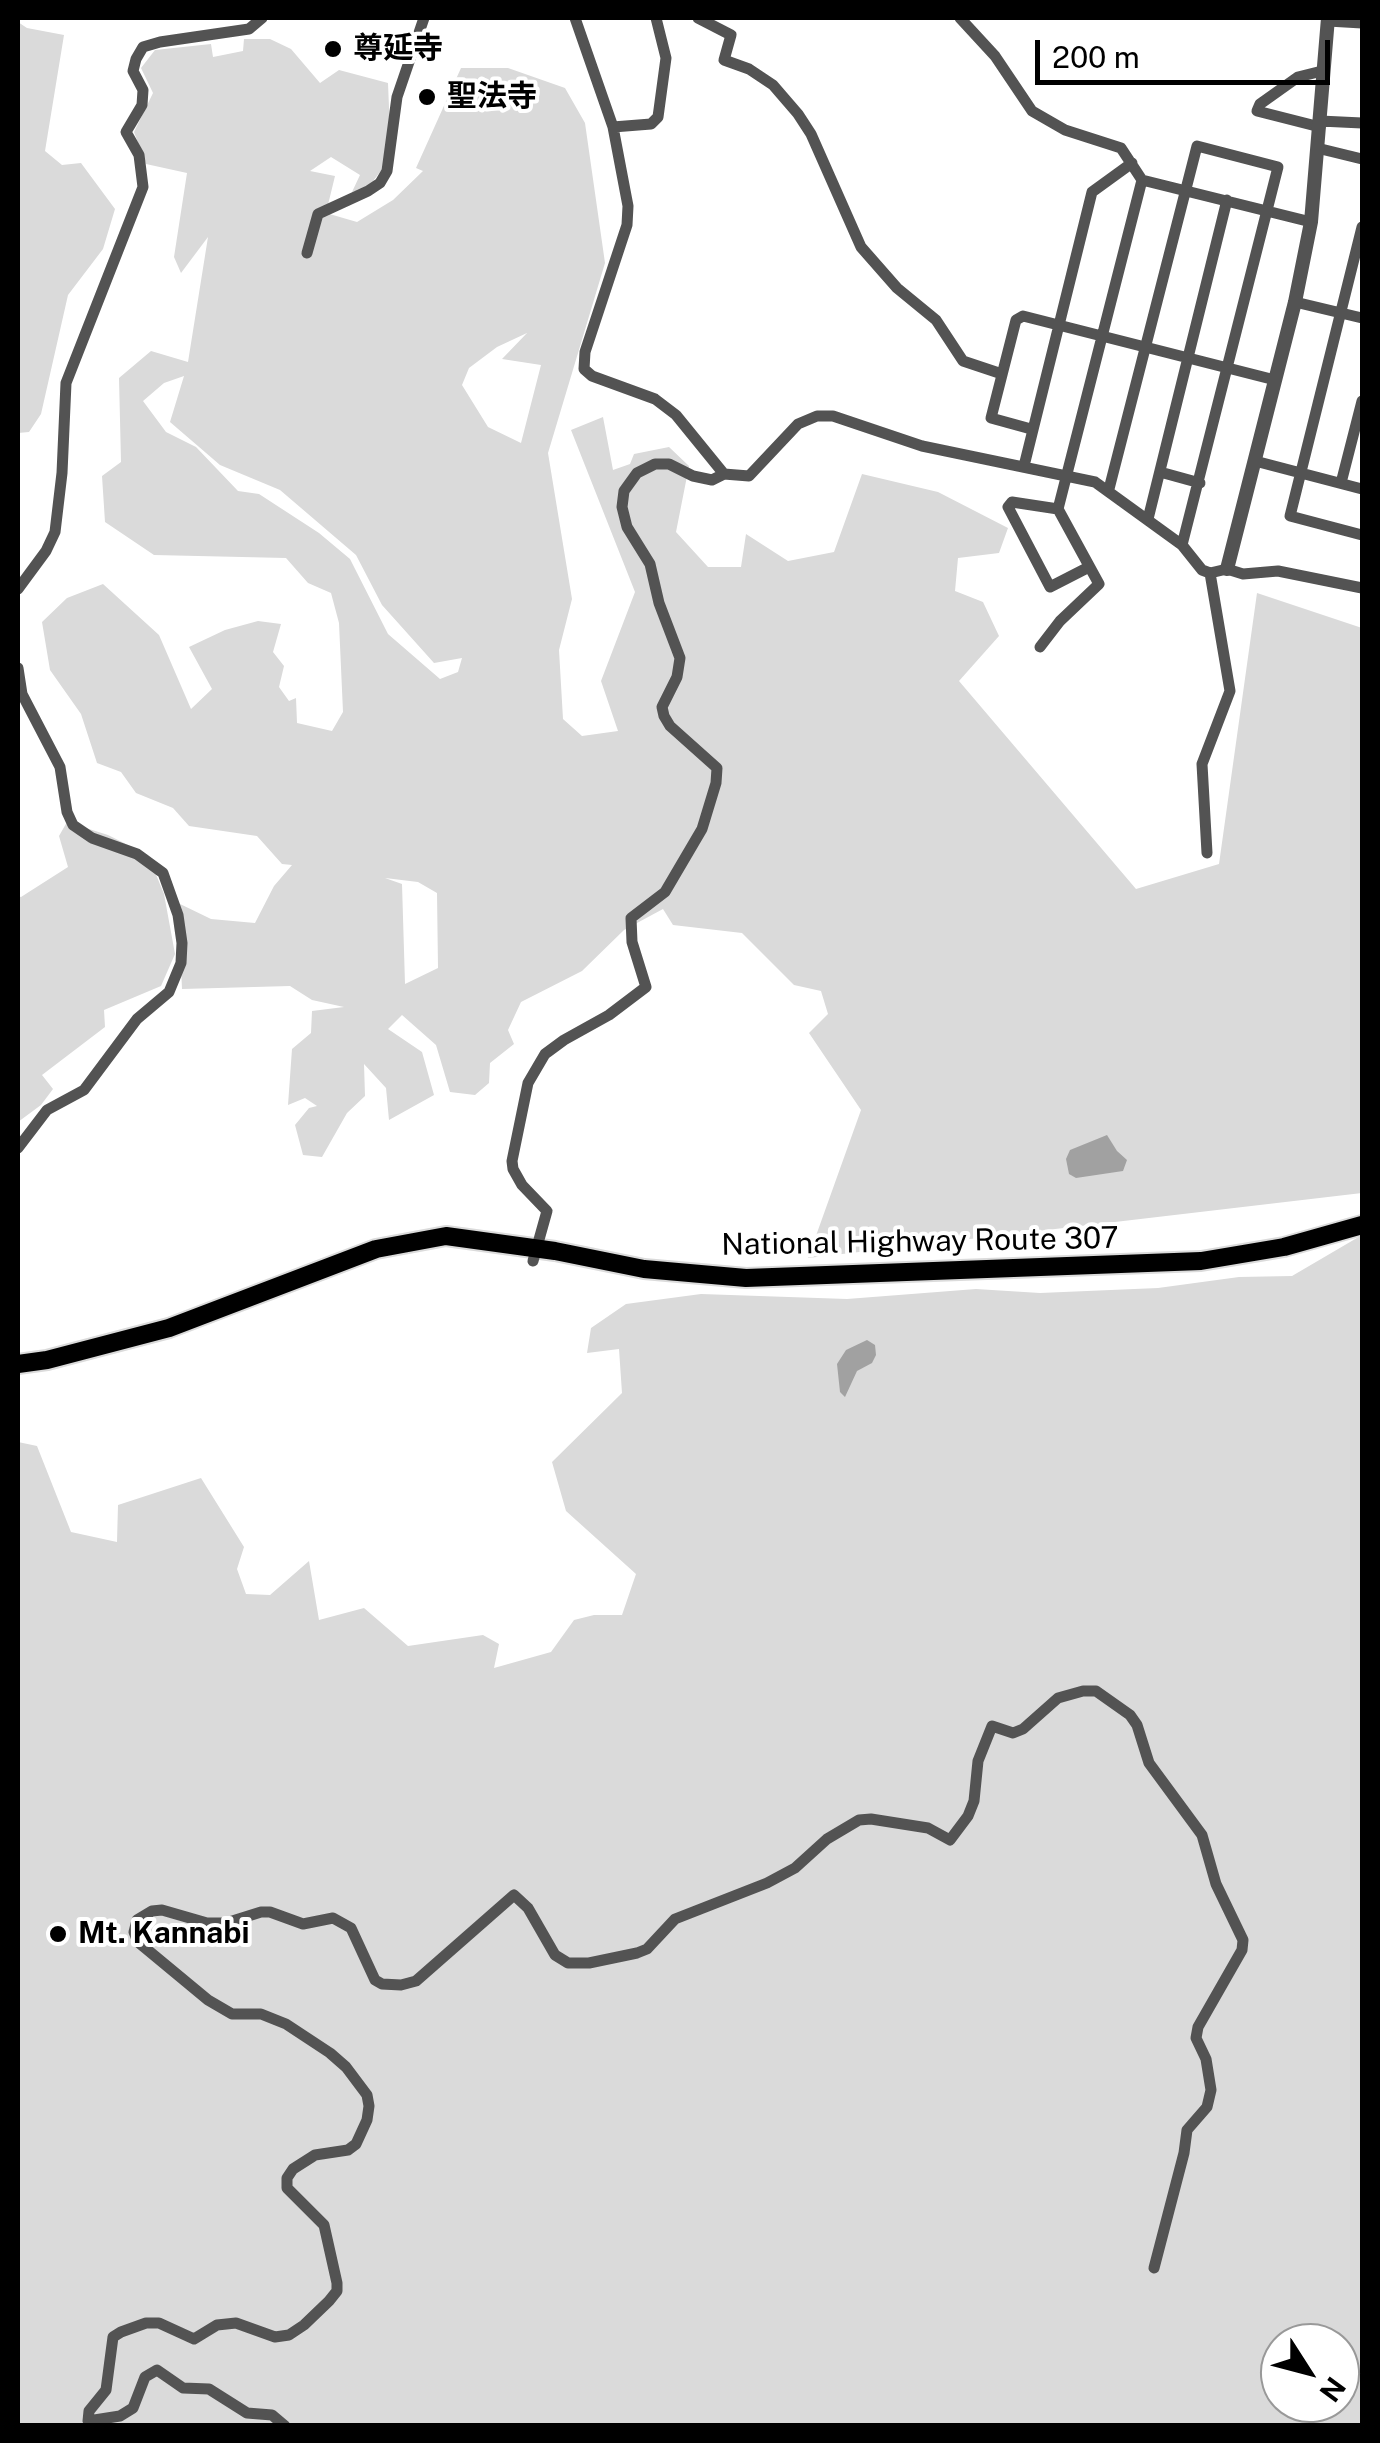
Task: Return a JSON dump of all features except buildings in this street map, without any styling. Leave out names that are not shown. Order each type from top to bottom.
[{"type":"highway","name":"National Highway Route 307","points":[[18,1364],[170,1328],[376,1249],[446,1236],[535,1255],[746,1278],[1202,1261],[1284,1247],[1362,1226]]},
{"type":"street","points":[[18,589],[55,532],[66,382],[143,188],[138,155],[126,132],[142,105],[143,90],[133,71],[136,58],[143,48],[160,42],[249,29],[262,18]]},
{"type":"street","points":[[307,253],[318,214],[368,191],[387,172],[397,97],[424,18]]},
{"type":"street","points":[[575,18],[612,127],[628,206],[627,225],[582,361],[584,369],[592,376],[654,399],[676,415],[724,474]]},
{"type":"street","points":[[612,127],[651,124],[658,117],[666,58],[656,18]]},
{"type":"street","points":[[698,18],[730,35],[724,60],[773,85],[798,114],[861,247],[897,288],[936,320],[962,361],[1002,374]]},
{"type":"street","points":[[960,18],[996,56],[1032,111],[1065,130],[1122,148],[1142,180],[1058,509],[1099,584],[1060,621],[1040,647]]},
{"type":"street","points":[[1227,569],[1295,302],[1310,222],[1328,19],[1362,23]]},
{"type":"street","points":[[1322,71],[1298,77],[1257,110],[1320,124],[1362,122]]},
{"type":"street","points":[[1110,489],[1197,146],[1278,167],[1182,545]]},
{"type":"street","points":[[1318,148],[1362,160]]},
{"type":"street","points":[[1024,466],[1092,192],[1132,163]]},
{"type":"street","points":[[1142,180],[1310,222]]},
{"type":"street","points":[[1148,519],[1226,200]]},
{"type":"street","points":[[1362,226],[1290,516],[1362,535]]},
{"type":"street","points":[[1295,302],[1362,318]]},
{"type":"street","points":[[1032,429],[991,418],[1016,320],[1022,316],[1275,380]]},
{"type":"street","points":[[1341,483],[1362,401]]},
{"type":"street","points":[[535,1255],[548,1210],[522,1184],[512,1161],[528,1083],[546,1054],[646,987],[632,942],[631,918],[665,892],[702,829],[716,783],[716,768],[664,716],[662,707],[677,677],[680,658],[659,603],[650,564],[627,527],[622,507],[624,491],[637,473],[655,464],[669,464],[712,480],[724,474],[749,476],[798,424],[818,416],[833,416],[922,446],[1069,476],[1110,489],[1182,545],[1202,570],[1210,573],[1227,569],[1243,574],[1294,574],[1362,588]]},
{"type":"street","points":[[1256,462],[1362,489]]},
{"type":"street","points":[[1160,472],[1200,483]]},
{"type":"street","points":[[1058,509],[1012,502],[1008,507],[1050,587],[1089,567]]},
{"type":"street","points":[[1208,853],[1202,764],[1230,691],[1210,573]]},
{"type":"street","points":[[18,668],[22,694],[60,767],[67,812],[73,824],[92,838],[137,854],[162,872],[178,915],[182,944],[181,964],[170,992],[137,1019],[84,1090],[47,1110],[18,1148]]},
{"type":"street","points":[[285,2426],[272,2415],[247,2413],[209,2389],[182,2388],[157,2370],[145,2377],[133,2408],[120,2416],[88,2421],[89,2411],[106,2390],[113,2337],[121,2332],[146,2323],[160,2323],[194,2339],[217,2325],[236,2323],[276,2337],[289,2335],[329,2302],[337,2284],[324,2226],[286,2188],[287,2178],[315,2155],[348,2150],[356,2144],[368,2106],[367,2095],[346,2067],[286,2024],[262,2014],[232,2014],[208,2000],[138,1942],[134,1932],[137,1920],[162,1910],[207,1923],[261,1912],[303,1924],[332,1918],[351,1928],[376,1980],[401,1986],[416,1981],[514,1896],[528,1908],[555,1955],[568,1963],[637,1954],[648,1949],[675,1919],[795,1868],[827,1839],[859,1820],[928,1828],[950,1840],[974,1802],[982,1747],[992,1726],[1012,1733],[1023,1729],[1058,1698],[1083,1691],[1096,1691],[1137,1725],[1149,1763],[1202,1835],[1216,1884],[1243,1940],[1242,1950],[1198,2027],[1196,2038],[1206,2059],[1210,2090],[1206,2107],[1186,2130],[1184,2153],[1154,2268]]},
{"type":"shaded area","points":[[18,22],[27,28],[64,35],[45,151],[62,165],[81,163],[115,209],[103,249],[68,295],[41,414],[29,432],[18,433]]},
{"type":"shaded area","points":[[244,39],[270,39],[291,49],[320,83],[339,70],[388,83],[391,157],[368,188],[352,192],[360,175],[331,157],[310,171],[335,176],[326,213],[357,222],[393,200],[423,171],[416,168],[461,68],[508,68],[565,88],[585,123],[605,263],[548,453],[572,599],[559,650],[563,719],[582,736],[618,731],[601,681],[635,592],[571,430],[603,417],[613,470],[630,464],[634,454],[669,447],[689,466],[676,532],[708,567],[741,567],[746,534],[788,561],[834,552],[862,474],[938,492],[1008,528],[999,553],[958,558],[955,591],[983,602],[999,636],[959,681],[1136,889],[1219,864],[1257,593],[1362,628],[1362,1193],[808,1258],[861,1110],[809,1033],[828,1014],[821,991],[794,985],[742,933],[673,925],[663,909],[624,930],[582,971],[521,1002],[508,1030],[514,1044],[490,1063],[489,1083],[475,1095],[450,1092],[436,1045],[402,1015],[388,1029],[422,1052],[434,1095],[389,1120],[386,1088],[364,1064],[365,1096],[347,1113],[322,1157],[303,1155],[295,1125],[309,1108],[317,1106],[305,1098],[288,1105],[292,1049],[311,1033],[312,1011],[344,1007],[312,1000],[290,986],[182,989],[178,903],[211,919],[255,923],[274,886],[292,865],[282,864],[257,836],[189,826],[173,808],[136,793],[121,772],[97,763],[81,714],[50,670],[42,622],[67,598],[103,584],[159,635],[191,709],[212,689],[189,647],[225,630],[258,621],[281,624],[273,652],[284,666],[279,687],[289,701],[296,698],[297,723],[332,731],[343,712],[339,623],[331,593],[308,583],[286,558],[154,555],[105,522],[102,476],[121,462],[119,378],[151,351],[188,362],[208,237],[181,273],[174,257],[187,173],[146,164],[134,132],[153,93],[141,68],[155,50],[211,44],[213,57],[243,51]],"holes":[[[527,333],[502,359],[541,365],[521,443],[488,427],[462,385],[469,368],[497,347]],[[184,376],[170,422],[220,465],[280,490],[356,555],[382,605],[434,663],[462,658],[458,672],[440,679],[388,634],[350,559],[319,533],[259,494],[238,491],[196,447],[166,432],[143,401],[164,383]],[[385,878],[418,882],[437,893],[438,968],[405,984],[402,884]]]},
{"type":"shaded area","points":[[67,822],[108,835],[148,855],[164,894],[175,954],[161,986],[104,1010],[105,1027],[42,1075],[53,1089],[41,1105],[18,1122],[18,896],[68,867],[59,836]]},
{"type":"shaded area","points":[[1107,1135],[1127,1160],[1123,1171],[1076,1178],[1069,1174],[1066,1159],[1070,1150]]},
{"type":"shaded area","points":[[1362,1235],[1362,2425],[18,2425],[18,1442],[37,1446],[71,1532],[117,1542],[118,1505],[201,1478],[244,1547],[237,1569],[246,1594],[270,1595],[309,1561],[319,1620],[364,1608],[408,1646],[483,1635],[499,1644],[494,1668],[551,1652],[574,1620],[622,1615],[636,1574],[566,1511],[552,1462],[622,1393],[619,1349],[587,1353],[591,1328],[626,1304],[701,1294],[847,1299],[976,1289],[1040,1293],[1158,1288],[1239,1277],[1292,1276]]},
{"type":"shaded area","points":[[867,1340],[875,1345],[876,1355],[872,1363],[857,1371],[845,1397],[840,1392],[837,1364],[846,1350]]},
{"type":"place","name":"尊延寺","points":[[333,49]]},
{"type":"place","name":"聖法寺","points":[[427,97]]},
{"type":"place","name":"Mt. Kannabi","points":[[58,1934]]}]
